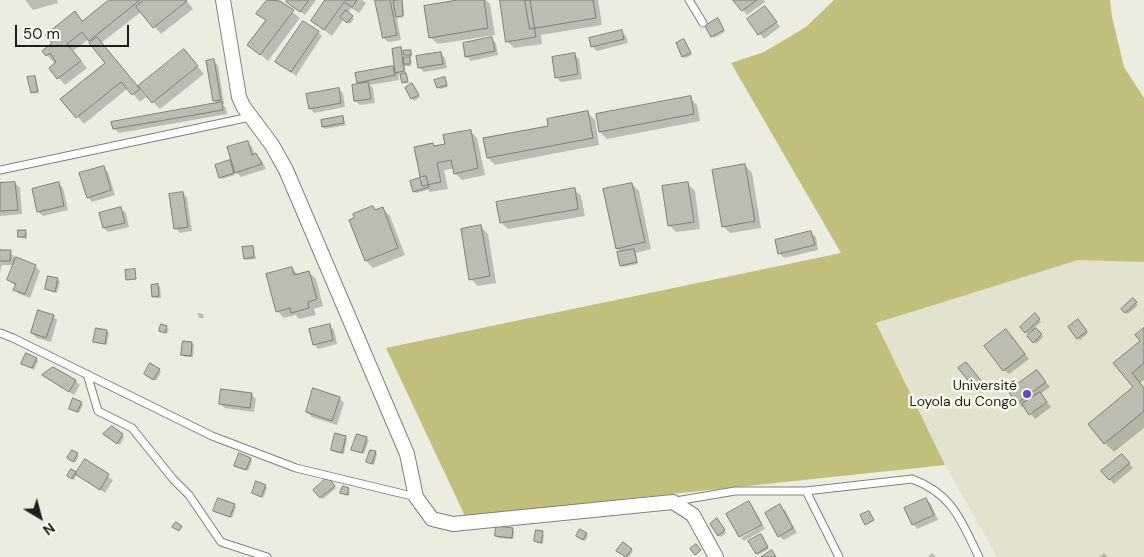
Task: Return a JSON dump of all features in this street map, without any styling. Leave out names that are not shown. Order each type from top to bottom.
[{"type":"street","points":[[222,0],[239,97],[250,117],[272,145],[286,170],[407,454],[416,497],[432,519],[453,524],[672,502],[693,515],[716,557]]},
{"type":"lane","points":[[689,0],[703,23]]},
{"type":"lane","points":[[0,170],[250,117]]},
{"type":"lane","points":[[0,333],[212,436],[290,466],[416,497]]},
{"type":"lane","points":[[87,374],[98,412],[132,428],[173,480],[189,495],[221,542],[267,557]]},
{"type":"lane","points":[[672,502],[734,491],[806,491],[912,480],[925,484],[952,505],[979,557]]},
{"type":"lane","points":[[806,491],[839,557]]},
{"type":"shaded area","points":[[834,0],[1110,0],[1112,17],[1124,67],[1144,98],[1144,262],[1078,260],[876,323],[945,465],[465,516],[386,348],[841,253],[731,63],[764,52],[806,27]]},
{"type":"shaded area","name":"Université Loyola du Congo","points":[[1144,224],[1144,557],[997,557],[945,465],[876,324]]},
{"type":"building","points":[[109,0],[140,0],[89,41],[82,32],[67,44],[81,61],[57,79],[49,68],[56,62],[50,53],[46,56],[42,51],[52,43],[45,35],[75,11],[82,21]]},
{"type":"building","points":[[144,0],[187,1],[153,28],[136,7]]},
{"type":"building","points":[[267,0],[280,1],[294,10],[260,55],[247,45],[266,20],[256,14]]},
{"type":"building","points":[[287,0],[309,0],[300,12],[286,2]]},
{"type":"building","points":[[325,0],[357,0],[352,7],[344,2],[324,30],[311,21]]},
{"type":"building","points":[[375,0],[390,0],[397,35],[383,38]]},
{"type":"building","points":[[402,0],[403,16],[396,17],[393,1]]},
{"type":"building","points":[[458,0],[484,0],[488,28],[429,38],[424,6]]},
{"type":"building","points":[[500,0],[530,0],[536,37],[506,42]]},
{"type":"building","points":[[525,0],[593,0],[596,18],[530,29]]},
{"type":"building","points":[[733,0],[757,0],[742,11]]},
{"type":"building","points":[[765,6],[777,22],[758,35],[747,19]]},
{"type":"building","points":[[346,10],[353,16],[347,23],[340,17]]},
{"type":"building","points":[[718,18],[724,30],[711,37],[705,26]]},
{"type":"building","points":[[303,21],[319,31],[291,72],[275,62]]},
{"type":"building","points":[[622,30],[624,39],[591,47],[589,38]]},
{"type":"building","points":[[97,37],[140,89],[132,95],[121,82],[76,118],[60,99],[105,63],[89,43]]},
{"type":"building","points":[[492,37],[495,51],[465,57],[463,43]]},
{"type":"building","points":[[684,39],[691,53],[682,57],[676,43]]},
{"type":"building","points":[[401,47],[404,71],[395,73],[392,49]]},
{"type":"building","points":[[184,49],[198,66],[152,103],[138,86]]},
{"type":"building","points":[[404,50],[411,50],[411,55],[404,55]]},
{"type":"building","points":[[441,52],[443,64],[418,68],[416,56]]},
{"type":"building","points":[[575,53],[578,74],[555,78],[552,57]]},
{"type":"building","points":[[404,57],[410,57],[410,64],[404,64]]},
{"type":"building","points":[[214,59],[221,100],[213,101],[206,61]]},
{"type":"building","points":[[393,66],[395,75],[357,83],[355,73]]},
{"type":"building","points":[[406,73],[408,81],[402,83],[400,75]]},
{"type":"building","points":[[35,76],[38,91],[31,93],[27,77]]},
{"type":"building","points":[[445,77],[447,85],[437,88],[434,80]]},
{"type":"building","points":[[368,82],[371,99],[354,101],[352,85]]},
{"type":"building","points":[[412,83],[419,95],[411,99],[405,88]]},
{"type":"building","points":[[339,88],[341,103],[309,109],[306,94]]},
{"type":"building","points":[[691,96],[694,114],[599,132],[596,114]]},
{"type":"building","points":[[222,102],[223,110],[113,129],[111,122]]},
{"type":"building","points":[[588,111],[593,138],[487,158],[483,138],[548,126],[547,119]]},
{"type":"building","points":[[343,116],[344,123],[322,127],[321,120]]},
{"type":"building","points":[[471,130],[478,168],[454,174],[451,160],[437,163],[441,182],[422,186],[414,147],[433,143],[434,146],[445,144],[443,135]]},
{"type":"building","points":[[248,141],[252,155],[256,153],[262,164],[235,173],[227,147]]},
{"type":"building","points":[[230,160],[234,173],[219,178],[215,165]]},
{"type":"building","points":[[745,164],[755,221],[722,227],[712,170]]},
{"type":"building","points":[[104,166],[111,190],[87,198],[79,173]]},
{"type":"building","points":[[426,176],[429,187],[413,192],[410,181]]},
{"type":"building","points":[[15,182],[18,210],[0,211],[0,183]]},
{"type":"building","points":[[59,182],[64,206],[37,212],[32,189]]},
{"type":"building","points":[[688,182],[694,222],[668,226],[662,186]]},
{"type":"building","points":[[632,183],[645,242],[616,249],[603,189]]},
{"type":"building","points":[[575,188],[578,209],[500,223],[496,202]]},
{"type":"building","points":[[183,192],[188,227],[174,229],[169,194]]},
{"type":"building","points":[[373,206],[375,210],[383,207],[398,248],[365,261],[349,220],[354,218],[353,214]]},
{"type":"building","points":[[121,207],[125,223],[103,228],[99,213]]},
{"type":"building","points":[[481,225],[490,276],[469,280],[461,229]]},
{"type":"building","points":[[18,230],[26,230],[25,237],[18,237]]},
{"type":"building","points":[[811,231],[815,245],[778,254],[775,240]]},
{"type":"building","points":[[253,246],[254,257],[244,259],[242,247]]},
{"type":"building","points":[[634,249],[637,262],[620,266],[617,252]]},
{"type":"building","points":[[0,250],[11,250],[10,261],[0,261]]},
{"type":"building","points":[[16,257],[36,265],[25,294],[13,290],[16,284],[7,280]]},
{"type":"building","points":[[292,267],[294,275],[309,271],[317,299],[308,302],[309,308],[291,313],[290,308],[276,312],[266,274]]},
{"type":"building","points":[[135,269],[136,279],[126,280],[125,270]]},
{"type":"building","points":[[48,276],[58,278],[55,292],[45,289]]},
{"type":"building","points":[[158,284],[159,296],[152,297],[151,285]]},
{"type":"building","points":[[1133,298],[1137,302],[1125,313],[1121,309]]},
{"type":"building","points":[[38,310],[54,315],[46,338],[31,333]]},
{"type":"building","points":[[1035,313],[1040,319],[1025,333],[1020,327]]},
{"type":"building","points":[[1078,319],[1087,331],[1077,339],[1068,327]]},
{"type":"building","points":[[161,324],[167,326],[165,333],[159,331]]},
{"type":"building","points":[[330,324],[333,340],[313,345],[309,329]]},
{"type":"building","points":[[96,328],[107,330],[105,344],[93,342]]},
{"type":"building","points":[[1036,328],[1042,334],[1033,343],[1027,336]]},
{"type":"building","points":[[1144,328],[1144,363],[1132,373],[1144,388],[1144,411],[1104,444],[1088,424],[1133,387],[1113,363],[1140,341],[1135,335]]},
{"type":"building","points":[[1006,329],[1025,354],[1003,371],[984,346]]},
{"type":"building","points":[[183,341],[192,342],[191,356],[181,355]]},
{"type":"building","points":[[26,353],[37,358],[32,368],[21,364]]},
{"type":"building","points":[[966,362],[983,383],[975,389],[958,368]]},
{"type":"building","points":[[150,363],[160,369],[153,380],[144,374]]},
{"type":"building","points":[[53,367],[76,380],[69,392],[42,375]]},
{"type":"building","points":[[1037,370],[1046,382],[1017,403],[1008,391]]},
{"type":"building","points":[[313,388],[340,397],[332,421],[306,412]]},
{"type":"building","points":[[221,389],[252,393],[250,408],[219,404]]},
{"type":"building","points":[[1040,392],[1047,402],[1029,415],[1022,404]]},
{"type":"building","points":[[73,398],[82,402],[77,412],[69,409]]},
{"type":"building","points":[[112,426],[123,434],[117,444],[103,434]]},
{"type":"building","points":[[335,433],[346,436],[342,453],[331,450]]},
{"type":"building","points":[[357,434],[367,437],[362,453],[351,450]]},
{"type":"building","points":[[72,450],[78,453],[73,462],[67,458]]},
{"type":"building","points":[[370,450],[376,451],[372,464],[366,462]]},
{"type":"building","points":[[239,453],[251,458],[246,470],[234,466]]},
{"type":"building","points":[[1122,454],[1130,463],[1109,480],[1101,471]]},
{"type":"building","points":[[85,459],[109,474],[100,490],[75,474]]},
{"type":"building","points":[[71,469],[76,472],[72,479],[67,476]]},
{"type":"building","points":[[328,477],[335,486],[320,498],[313,490]]},
{"type":"building","points":[[256,481],[266,485],[261,497],[252,493]]},
{"type":"building","points":[[343,486],[349,488],[347,495],[340,493]]},
{"type":"building","points":[[218,498],[235,504],[230,517],[213,511]]},
{"type":"building","points":[[926,498],[934,515],[912,525],[904,508]]},
{"type":"building","points":[[749,501],[762,525],[739,537],[726,514]]},
{"type":"building","points":[[780,504],[793,528],[778,537],[765,513]]},
{"type":"building","points":[[869,511],[874,520],[865,525],[860,515]]},
{"type":"building","points":[[717,518],[725,530],[718,536],[710,524]]},
{"type":"building","points":[[176,522],[182,526],[179,531],[172,527]]},
{"type":"building","points":[[496,526],[513,528],[512,538],[495,536]]},
{"type":"building","points":[[580,529],[587,533],[583,540],[576,536]]},
{"type":"building","points":[[536,530],[543,531],[541,543],[534,541]]},
{"type":"building","points":[[761,534],[768,547],[756,554],[748,541]]},
{"type":"building","points":[[623,542],[632,549],[626,557],[616,551]]},
{"type":"building","points":[[696,544],[701,550],[695,555],[690,549]]},
{"type":"building","points":[[772,550],[776,557],[761,557]]},
{"type":"place","name":"Université Loyola du Congo","points":[[1027,394]]}]
